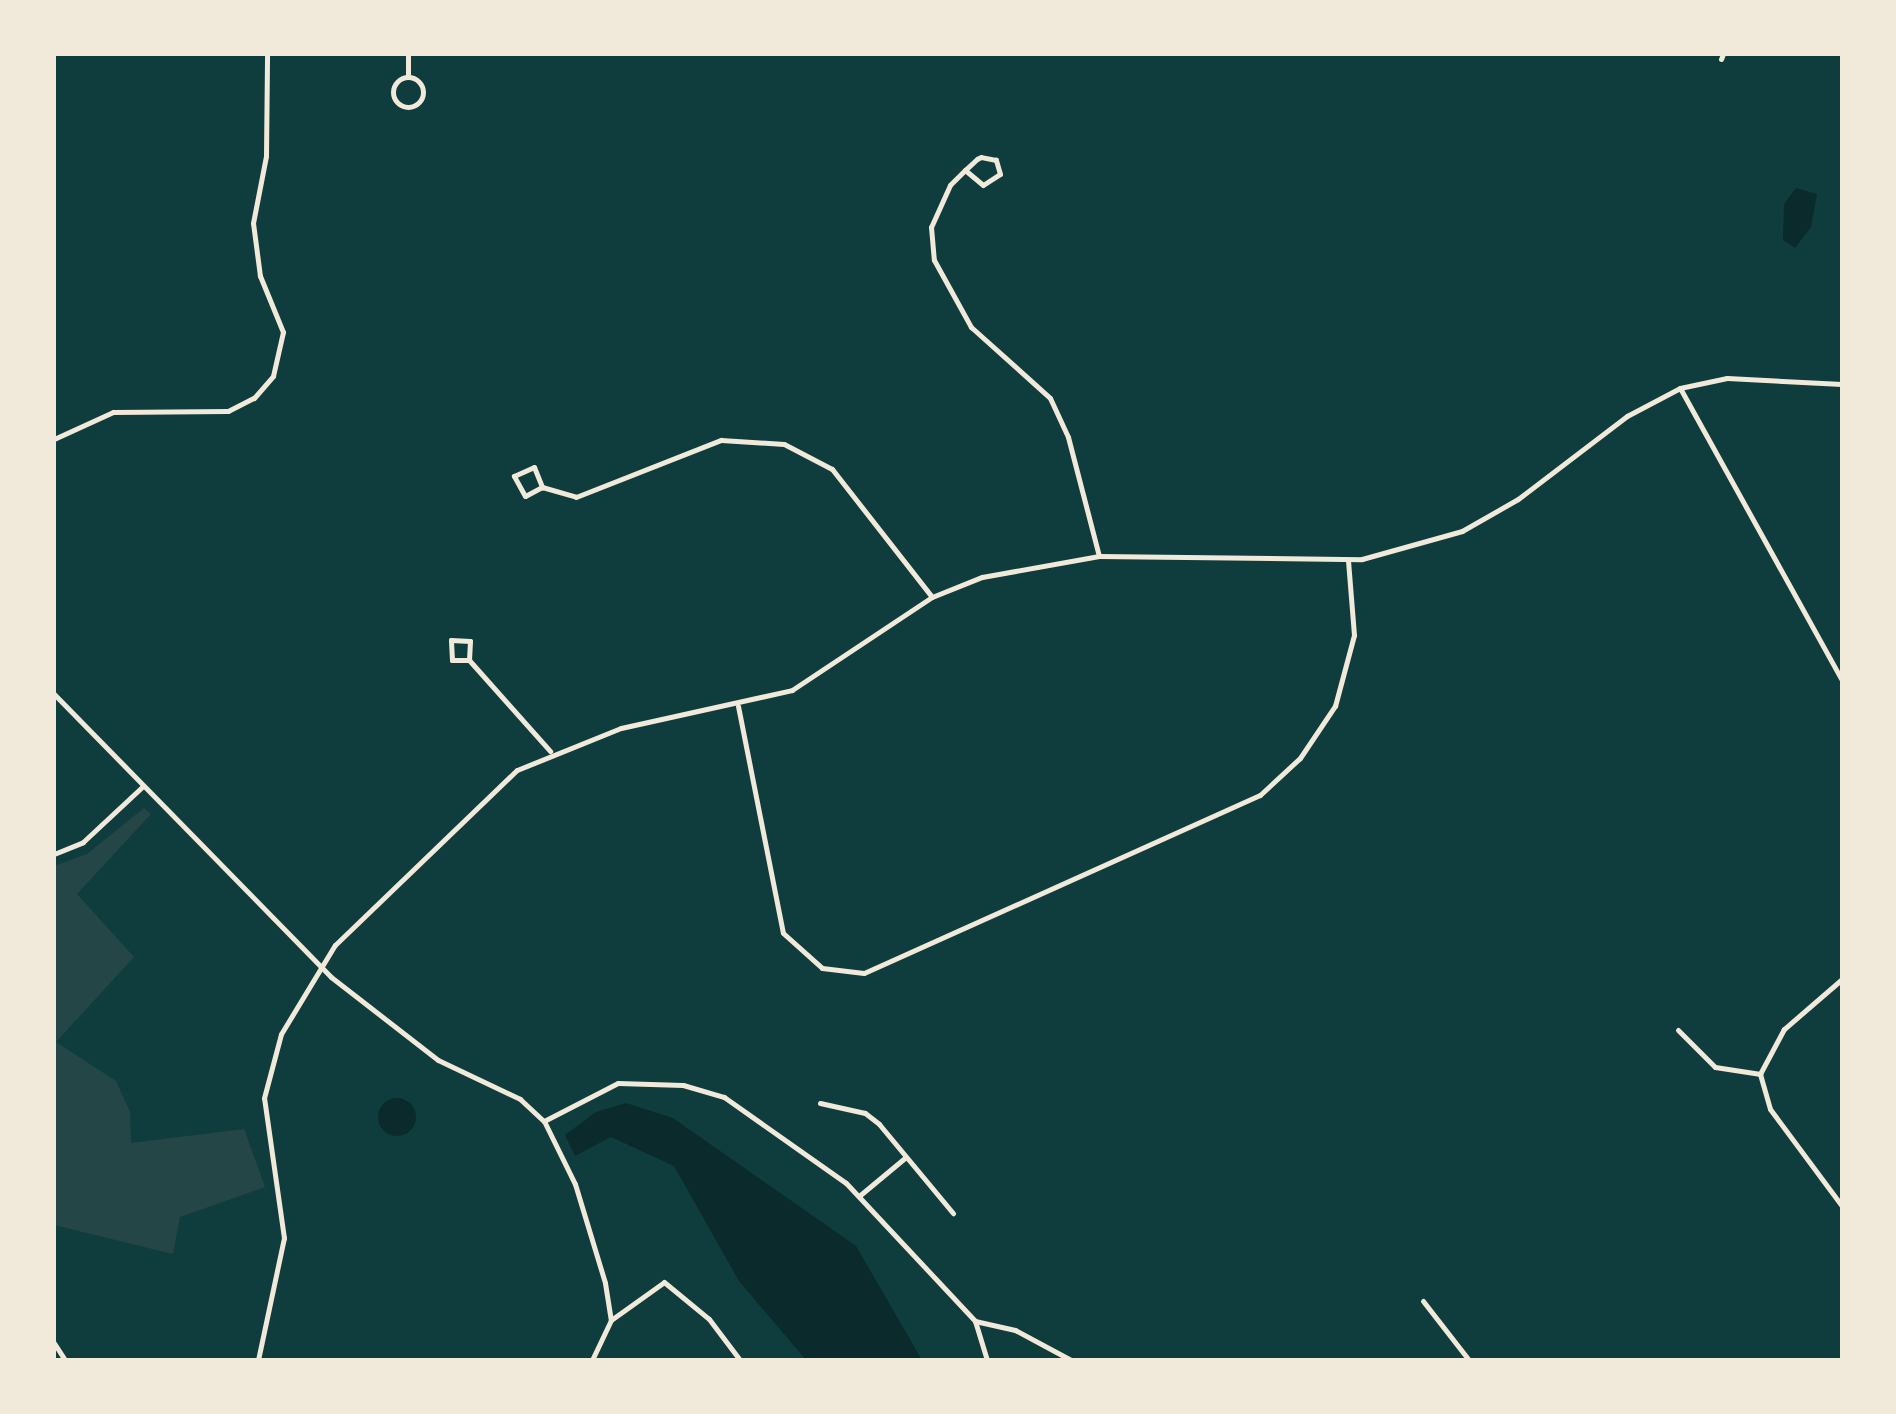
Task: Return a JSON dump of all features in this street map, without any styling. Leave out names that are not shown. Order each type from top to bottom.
[{"type":"street","points":[[54,439],[113,412],[228,411],[254,398],[273,376],[283,332],[260,276],[253,223],[266,156],[267,54]]},
{"type":"street","points":[[408,54],[408,77],[423,92],[407,107],[393,89],[408,77]]},
{"type":"street","points":[[965,170],[983,185],[1000,174],[986,156],[965,170],[934,216],[934,260],[971,327],[1050,398],[1068,437],[1099,556]]},
{"type":"street","points":[[258,1360],[284,1238],[264,1098],[268,1065],[322,965],[462,817],[550,751],[621,728],[738,706],[814,681],[932,597],[1013,569],[1099,556],[1348,561],[1462,531],[1518,499],[1627,416],[1680,388],[1727,378],[1842,384]]},
{"type":"street","points":[[1680,388],[1842,680]]},
{"type":"street","points":[[542,487],[534,467],[514,476],[525,496],[542,487],[576,497],[721,440],[784,444],[832,469],[932,597]]},
{"type":"street","points":[[738,706],[783,933],[822,968],[864,973],[1260,795],[1300,758],[1335,706],[1354,635],[1348,561]]},
{"type":"street","points":[[469,660],[452,660],[451,640],[470,641],[469,660],[550,751]]},
{"type":"street","points":[[54,694],[142,787],[322,965],[438,1060],[520,1099],[544,1121],[575,1184],[611,1320]]},
{"type":"street","points":[[54,854],[83,842],[142,787]]},
{"type":"street","points":[[1842,979],[1784,1029],[1760,1074],[1770,1109],[1842,1206]]},
{"type":"street","points":[[1678,1030],[1715,1067],[1760,1074]]},
{"type":"street","points":[[544,1121],[618,1083],[704,1089],[796,1144],[859,1196],[975,1321],[987,1360]]},
{"type":"street","points":[[820,1103],[865,1113],[953,1213]]},
{"type":"street","points":[[859,1196],[906,1157]]},
{"type":"street","points":[[592,1360],[611,1320],[664,1282],[709,1319],[740,1360]]},
{"type":"street","points":[[1423,1301],[1469,1360]]},
{"type":"street","points":[[975,1321],[1015,1330],[1071,1360]]},
{"type":"street","points":[[54,1343],[65,1360]]},
{"type":"shaded area","points":[[1796,188],[1817,194],[1811,227],[1795,248],[1783,240],[1784,204]]},
{"type":"shaded area","points":[[144,808],[151,814],[77,894],[134,957],[56,1042],[116,1081],[130,1112],[131,1143],[244,1129],[265,1187],[180,1217],[173,1254],[54,1225],[54,866],[87,854]]},
{"type":"shaded area","points":[[397,1098],[410,1104],[416,1117],[410,1130],[397,1136],[384,1130],[378,1117],[384,1104]]},
{"type":"shaded area","points":[[626,1103],[673,1118],[856,1246],[922,1360],[806,1360],[739,1281],[674,1166],[611,1137],[575,1156],[565,1135],[596,1112]]}]
